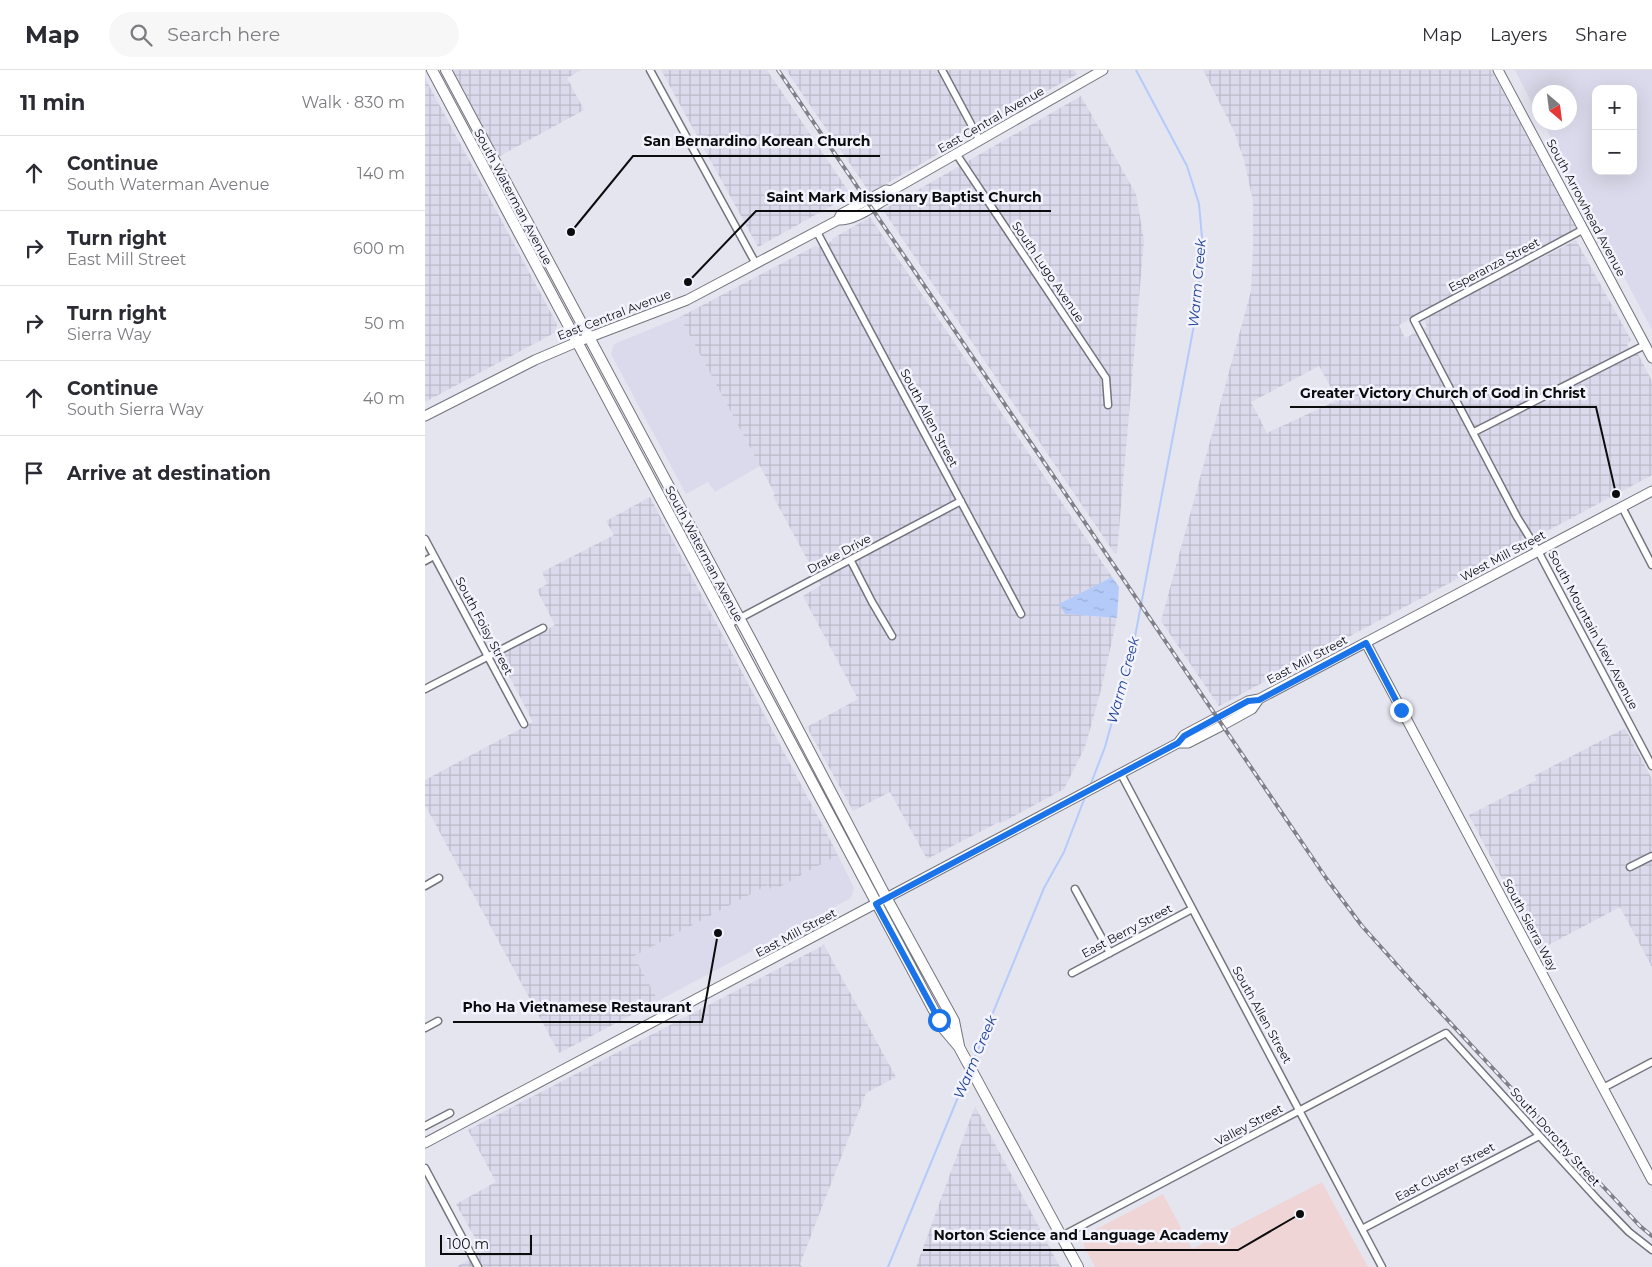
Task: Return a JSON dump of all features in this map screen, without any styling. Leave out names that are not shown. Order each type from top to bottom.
[{"type":"main road","name":"South Waterman Avenue","points":[[432,70],[876,904],[943,1028],[959,1047],[1078,1267]]},
{"type":"main road","name":"South Waterman Avenue","points":[[446,70],[887,899],[954,1021],[959,1047]]},
{"type":"main road","points":[[636,454],[655,476],[665,494],[673,494]]},
{"type":"main road","points":[[909,964],[920,971],[947,1021],[954,1021]]},
{"type":"street","points":[[650,70],[756,264]]},
{"type":"street","points":[[942,70],[980,141]]},
{"type":"street","name":"South Arrowhead Avenue","points":[[1498,70],[1652,358]]},
{"type":"street","name":"East Central Avenue","points":[[425,416],[535,360],[687,300],[838,220],[846,221],[890,197],[891,191],[1100,72]]},
{"type":"street","name":"South Lugo Avenue","points":[[957,155],[1106,378],[1108,405]]},
{"type":"street","name":"Esperanza Street","points":[[1415,320],[1584,229]]},
{"type":"street","name":"South Allen Street","points":[[817,232],[1021,614]]},
{"type":"street","name":"South Mountain View Avenue","points":[[1415,320],[1517,516],[1538,551],[1652,766]]},
{"type":"street","points":[[1473,432],[1645,344]]},
{"type":"street","name":"West Mill Street","points":[[1366,643],[1652,491]]},
{"type":"street","name":"Drake Drive","points":[[727,625],[961,502]]},
{"type":"street","points":[[1622,507],[1652,565]]},
{"type":"street","name":"South Foisy Street","points":[[425,539],[524,724]]},
{"type":"street","points":[[425,561],[434,556]]},
{"type":"street","points":[[851,561],[892,636]]},
{"type":"street","points":[[425,689],[543,628]]},
{"type":"street","name":"South Sierra Way","points":[[1366,643],[1652,1180]]},
{"type":"street","name":"East Mill Street","points":[[425,1143],[1178,743],[1188,743],[1223,725],[1252,709],[1259,700],[1366,643]]},
{"type":"street","name":"South Allen Street","points":[[1121,774],[1382,1267]]},
{"type":"street","points":[[1630,867],[1652,856]]},
{"type":"street","points":[[425,886],[439,878]]},
{"type":"street","points":[[1075,888],[1110,953]]},
{"type":"street","name":"East Berry Street","points":[[1072,973],[1192,909]]},
{"type":"street","points":[[425,1028],[437,1021]]},
{"type":"street","name":"Valley Street","points":[[1062,1236],[1446,1033]]},
{"type":"street","name":"South Dorothy Street","points":[[1446,1033],[1598,1200],[1629,1232],[1652,1250]]},
{"type":"street","points":[[1603,1088],[1652,1062]]},
{"type":"street","points":[[425,1126],[450,1113]]},
{"type":"street","name":"East Cluster Street","points":[[1362,1229],[1539,1136]]},
{"type":"street","points":[[425,1168],[478,1267]]},
{"type":"shaded area","points":[[452,70],[581,70],[567,78],[584,110],[498,157]]},
{"type":"shaded area","points":[[661,70],[767,70],[851,195],[758,247]]},
{"type":"shaded area","points":[[786,70],[1074,70],[1077,74],[870,193]]},
{"type":"shaded area","points":[[1203,70],[1491,70],[1578,228],[1399,325],[1405,338],[1427,327],[1424,319],[1576,240],[1631,340],[1627,344],[1633,355],[1638,354],[1652,381],[1652,475],[1219,706],[1161,621],[1251,291],[1253,201],[1244,160],[1234,131]],"holes":[[[1319,366],[1338,400],[1267,433],[1251,402]]]},
{"type":"shaded area","points":[[1515,70],[1652,70],[1652,330],[1547,130],[1577,130],[1577,85],[1532,85],[1532,103]]},
{"type":"shaded area","points":[[425,78],[557,324],[556,332],[425,402]]},
{"type":"shaded area","points":[[1081,96],[1136,194],[1144,240],[1117,553],[1115,554],[883,210]]},
{"type":"shaded area","points":[[870,217],[1112,577],[1060,604],[1065,614],[1117,618],[1101,690],[1085,747],[1064,789],[1003,822],[997,823],[927,859],[890,792],[853,811],[807,727],[858,699],[803,596],[821,585],[773,496],[775,494],[680,317],[815,246],[820,247],[832,241],[832,239]]},
{"type":"shaded area","points":[[680,317],[760,466],[715,492],[708,482],[686,494],[611,354],[614,344]]},
{"type":"shaded area","points":[[650,497],[838,855],[772,891],[768,885],[634,956],[658,1001],[559,1053],[425,805],[425,780],[533,722],[499,656],[555,625],[537,590],[547,584],[542,572],[614,535],[606,521]]},
{"type":"shaded area","points":[[1625,728],[1652,779],[1652,967],[1620,907],[1539,950],[1469,815],[1537,780],[1534,776]]},
{"type":"shaded area","points":[[838,855],[854,888],[851,898],[658,1001],[633,956],[768,885],[773,890]]},
{"type":"shaded area","points":[[824,945],[896,1077],[866,1093],[800,1264],[802,1267],[456,1267],[483,1252],[456,1204],[496,1182],[468,1130]]},
{"type":"shaded area","points":[[975,1106],[1060,1267],[916,1267]]},
{"type":"shaded area","points":[[1322,1182],[1368,1267],[1095,1267],[1083,1244],[1085,1235],[1163,1194],[1192,1249]]},
{"type":"water","points":[[1112,577],[1119,587],[1117,618],[1065,614],[1059,604]]},
{"type":"waterway","name":"Warm Creek","points":[[1090,786],[1105,747],[1134,642],[1198,304],[1202,238],[1199,204],[1187,166],[1136,70]]},
{"type":"waterway","name":"Warm Creek","points":[[972,1064],[1044,888],[1064,852],[1085,797]]},
{"type":"waterway","name":"Warm Creek","points":[[888,1267],[968,1073]]},
{"type":"railway","points":[[778,70],[1326,878],[1362,926],[1415,985],[1640,1226],[1652,1236]]},
{"type":"place","name":"San Bernardino Korean Church","points":[[571,232]]},
{"type":"place","name":"Saint Mark Missionary Baptist Church","points":[[688,282]]},
{"type":"place","name":"Greater Victory Church of God in Christ","points":[[1616,494]]},
{"type":"place","name":"Pho Ha Vietnamese Restaurant","points":[[718,933]]},
{"type":"place","name":"Norton Science and Language Academy","points":[[1300,1214]]},
{"type":"route","points":[[939,1020],[876,904],[1178,743],[1184,736],[1248,701],[1259,700],[1366,643],[1401,710]]}]
